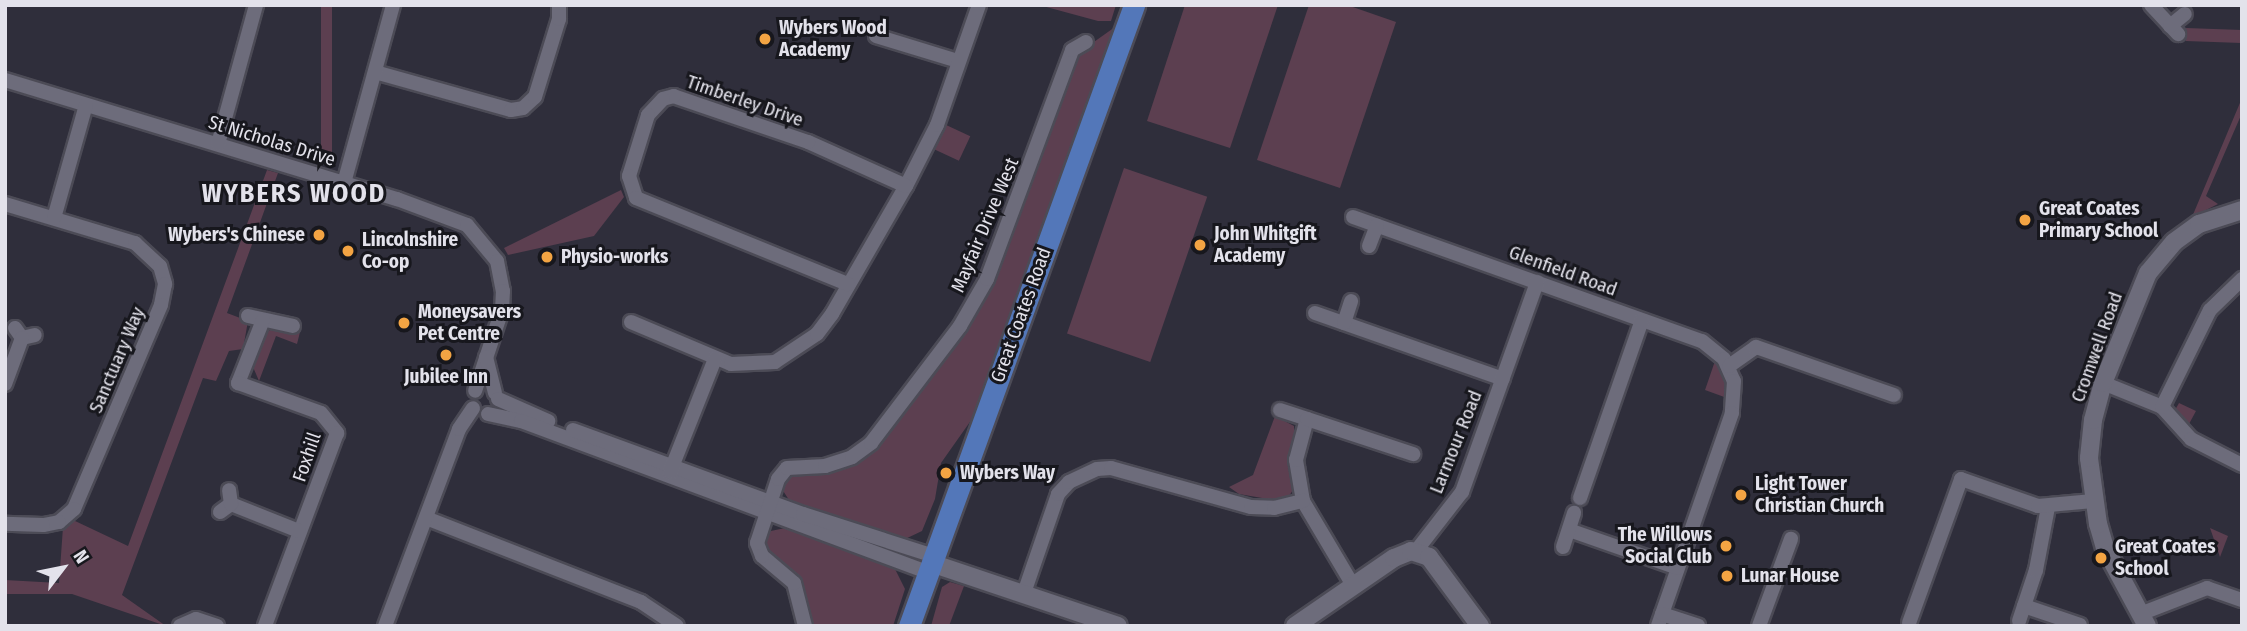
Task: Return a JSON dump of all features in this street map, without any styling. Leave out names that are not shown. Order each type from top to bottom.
[{"type":"main road","name":"Great Coates Road","points":[[909,626],[1134,5]]},
{"type":"street","points":[[344,183],[393,5]]},
{"type":"street","points":[[375,72],[511,110],[523,108],[535,97],[559,19],[559,5]]},
{"type":"street","points":[[631,322],[715,359],[750,366],[775,362],[794,352],[817,334],[906,186],[937,125],[979,5]]},
{"type":"street","points":[[2151,5],[2174,30],[2185,14]]},
{"type":"street","points":[[218,144],[254,6]]},
{"type":"street","points":[[876,36],[958,61]]},
{"type":"street","name":"Mayfair Drive West","points":[[768,508],[787,468],[825,466],[852,457],[871,443],[960,326],[987,279],[1072,50],[1086,42]]},
{"type":"street","name":"St Nicholas Drive","points":[[5,80],[452,216],[481,237],[497,261],[503,291],[502,310],[475,391]]},
{"type":"street","name":"Timberley Drive","points":[[848,284],[636,198],[629,176],[648,116],[663,99],[674,96],[808,142],[906,186]]},
{"type":"street","points":[[54,218],[86,106]]},
{"type":"street","name":"Sanctuary Way","points":[[5,204],[135,243],[150,252],[164,284],[161,305],[74,509],[51,524],[5,524]]},
{"type":"street","name":"Cromwell Road","points":[[2144,620],[2105,548],[2093,501],[2091,435],[2103,383],[2135,300],[2160,257],[2199,223],[2242,209]]},
{"type":"street","name":"Glenfield Road","points":[[1353,217],[1702,341],[1728,366]]},
{"type":"street","points":[[1369,246],[1377,225]]},
{"type":"street","points":[[2162,407],[2210,310],[2242,279]]},
{"type":"street","name":"Larmour Road","points":[[1295,626],[1401,554],[1416,551],[1457,501],[1537,282]]},
{"type":"street","points":[[1344,323],[1351,302]]},
{"type":"street","points":[[1315,313],[1503,379]]},
{"type":"street","points":[[248,316],[293,326]]},
{"type":"street","name":"Foxhill","points":[[263,320],[238,383],[321,413],[337,433],[265,626]]},
{"type":"street","points":[[1580,498],[1642,320]]},
{"type":"street","points":[[5,384],[24,334]]},
{"type":"street","points":[[1698,626],[1660,620],[1732,413],[1734,381],[1728,366],[1756,347],[1894,395]]},
{"type":"street","points":[[486,355],[497,396],[496,408],[488,414]]},
{"type":"street","points":[[670,471],[715,359]]},
{"type":"street","points":[[2103,383],[2162,407],[2191,439],[2242,465]]},
{"type":"street","points":[[385,626],[458,429],[473,408],[475,391],[486,387],[497,396],[670,471]]},
{"type":"street","points":[[473,408],[521,421],[670,471],[768,508],[1024,593],[1097,622],[1118,626]]},
{"type":"street","points":[[1280,410],[1413,454]]},
{"type":"street","points":[[1307,419],[1296,460],[1303,501],[1354,587]]},
{"type":"street","points":[[1024,593],[1058,494],[1069,482],[1097,469],[1111,468],[1251,507],[1274,508],[1303,501]]},
{"type":"street","points":[[1909,623],[1961,479],[2048,507],[2093,501]]},
{"type":"street","points":[[227,502],[299,531]]},
{"type":"street","points":[[2018,621],[2048,507]]},
{"type":"street","points":[[768,508],[757,543],[762,556],[794,583],[804,626]]},
{"type":"street","points":[[1563,547],[1574,513]]},
{"type":"street","points":[[426,518],[641,602],[677,626]]},
{"type":"street","points":[[1569,530],[1678,568]]},
{"type":"street","points":[[1759,626],[1791,539]]},
{"type":"street","points":[[1416,551],[1435,565],[1480,626]]},
{"type":"street","points":[[2144,620],[2207,588],[2242,600]]},
{"type":"street","points":[[2024,606],[2080,625]]},
{"type":"street","points":[[180,626],[196,619],[217,626]]},
{"type":"shaded area","points":[[321,5],[332,5],[332,161],[321,161]]},
{"type":"shaded area","points":[[1039,5],[1116,5],[1111,21],[1098,21]]},
{"type":"shaded area","points":[[1185,5],[1278,5],[1230,148],[1147,121]]},
{"type":"shaded area","points":[[1309,5],[1347,5],[1396,22],[1340,188],[1257,160]]},
{"type":"shaded area","points":[[1122,22],[972,419],[941,463],[935,499],[922,531],[903,540],[789,500],[780,486],[784,474],[855,458],[1000,262],[1077,54]]},
{"type":"shaded area","points":[[2186,28],[2242,30],[2242,43],[2186,41]]},
{"type":"shaded area","points":[[2242,98],[2242,113],[2206,196],[2218,204],[2192,217]]},
{"type":"shaded area","points":[[944,124],[970,136],[959,161],[933,148]]},
{"type":"shaded area","points":[[1124,168],[1207,197],[1150,362],[1067,333]]},
{"type":"shaded area","points":[[267,170],[278,173],[227,313],[248,321],[243,349],[229,351],[216,381],[203,378],[122,595],[166,626],[72,594],[5,594],[5,580],[59,583],[63,527],[73,520],[128,546]]},
{"type":"shaded area","points":[[621,190],[624,197],[594,236],[508,255],[504,248]]},
{"type":"shaded area","points":[[276,327],[300,332],[297,344],[276,336],[259,381],[253,367],[266,332]]},
{"type":"shaded area","points":[[1715,361],[1726,382],[1727,398],[1705,390]]},
{"type":"shaded area","points":[[2179,403],[2196,411],[2189,424],[2175,410]]},
{"type":"shaded area","points":[[1275,416],[1294,426],[1295,487],[1285,502],[1239,494],[1229,487],[1253,475]]},
{"type":"shaded area","points":[[785,528],[893,565],[905,589],[893,626],[810,626],[808,603],[796,580],[762,551],[766,532]]},
{"type":"shaded area","points":[[2210,528],[2228,536],[2220,557]]},
{"type":"shaded area","points":[[950,582],[964,586],[949,626],[931,626],[942,587]]},
{"type":"place","name":"Wybers Wood Academy","points":[[765,39]]},
{"type":"place","name":"Great Coates Primary School","points":[[2025,220]]},
{"type":"place","name":"Wybers's Chinese","points":[[319,235]]},
{"type":"place","name":"John Whitgift Academy","points":[[1200,245]]},
{"type":"place","name":"Lincolnshire Co-op","points":[[348,251]]},
{"type":"place","name":"Physio-works","points":[[547,257]]},
{"type":"place","name":"Moneysavers Pet Centre","points":[[404,323]]},
{"type":"place","name":"Jubilee Inn","points":[[446,355]]},
{"type":"place","name":"Wybers Way","points":[[946,473]]},
{"type":"place","name":"Light Tower Christian Church","points":[[1741,495]]},
{"type":"place","name":"The Willows Social Club","points":[[1726,546]]},
{"type":"place","name":"Great Coates School","points":[[2101,558]]},
{"type":"place","name":"Lunar House","points":[[1727,576]]},
{"type":"district","name":"WYBERS WOOD","points":[[294,194]]}]
